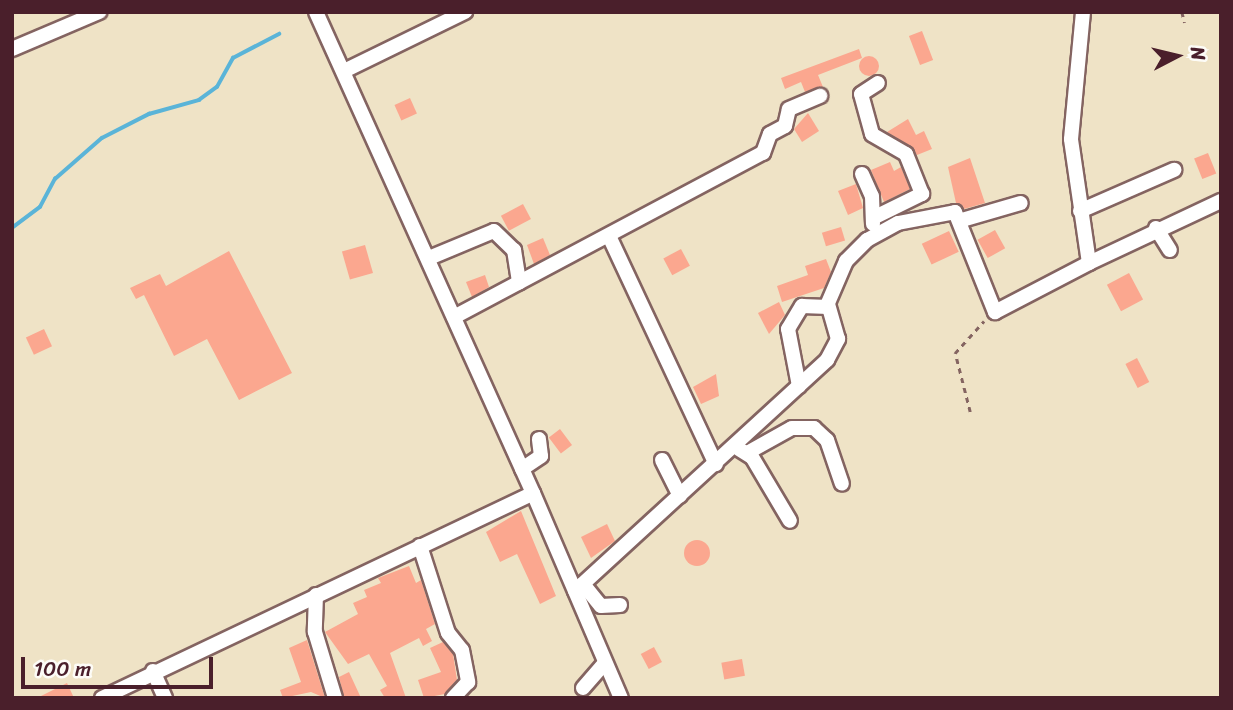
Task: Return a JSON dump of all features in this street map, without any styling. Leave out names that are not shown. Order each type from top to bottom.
[{"type":"street","points":[[12,49],[99,12]]},
{"type":"street","points":[[316,12],[522,469],[579,588],[605,663],[621,698]]},
{"type":"street","points":[[344,71],[465,12]]},
{"type":"street","points":[[1083,12],[1071,138],[1089,263]]},
{"type":"street","points":[[873,218],[922,194],[905,154],[872,134],[861,94],[878,83]]},
{"type":"street","points":[[454,317],[763,153],[770,134],[785,126],[789,109],[820,96]]},
{"type":"street","points":[[1080,211],[1174,170]]},
{"type":"street","points":[[862,174],[873,218],[874,236]]},
{"type":"street","points":[[741,450],[837,346],[828,307],[846,261],[874,236],[947,209],[962,220],[995,312],[1156,228],[1221,201]]},
{"type":"street","points":[[962,220],[1021,203]]},
{"type":"street","points":[[1156,228],[1170,250]]},
{"type":"street","points":[[429,258],[494,231],[514,250],[519,283]]},
{"type":"street","points":[[609,236],[716,464]]},
{"type":"street","points":[[799,386],[788,329],[802,306],[828,307]]},
{"type":"street","points":[[579,588],[716,464],[792,428],[814,428],[827,440],[842,484]]},
{"type":"street","points":[[522,469],[541,456],[539,439]]},
{"type":"street","points":[[741,450],[790,521]]},
{"type":"street","points":[[662,460],[680,496]]},
{"type":"street","points":[[102,698],[153,671],[533,493]]},
{"type":"street","points":[[420,546],[448,633],[462,650],[468,682],[453,698]]},
{"type":"street","points":[[579,588],[601,606],[620,605]]},
{"type":"street","points":[[316,595],[315,632],[335,698]]},
{"type":"street","points":[[583,688],[605,663]]},
{"type":"street","points":[[153,671],[165,698]]},
{"type":"path","points":[[1182,12],[1185,23]]},
{"type":"path","points":[[970,412],[955,353],[995,312]]},
{"type":"building","points":[[922,31],[933,60],[920,65],[909,36]]},
{"type":"building","points":[[859,49],[862,58],[818,75],[823,87],[805,92],[801,82],[785,89],[781,78]]},
{"type":"building","points":[[865,56],[873,56],[879,66],[873,76],[865,76],[859,70],[859,62]]},
{"type":"building","points":[[410,98],[417,114],[401,120],[394,105]]},
{"type":"building","points":[[808,113],[819,131],[802,142],[794,129]]},
{"type":"building","points":[[908,119],[916,135],[924,131],[932,149],[917,155],[887,132]]},
{"type":"building","points":[[1208,153],[1216,173],[1202,179],[1194,159]]},
{"type":"building","points":[[970,158],[985,203],[964,209],[956,203],[948,167]]},
{"type":"building","points":[[890,162],[894,171],[901,167],[910,189],[884,202],[871,170]]},
{"type":"building","points":[[856,184],[863,208],[848,215],[838,191]]},
{"type":"building","points":[[523,204],[531,219],[509,231],[501,216]]},
{"type":"building","points":[[841,227],[845,240],[826,246],[822,233]]},
{"type":"building","points":[[995,230],[1005,248],[988,258],[978,240]]},
{"type":"building","points":[[949,231],[959,252],[932,265],[922,244]]},
{"type":"building","points":[[543,238],[550,255],[534,264],[527,245]]},
{"type":"building","points":[[365,245],[373,273],[350,279],[342,252]]},
{"type":"building","points":[[681,249],[690,266],[672,275],[663,258]]},
{"type":"building","points":[[229,251],[292,373],[239,400],[207,339],[174,356],[144,295],[136,299],[130,288],[160,274],[166,286]]},
{"type":"building","points":[[826,259],[831,272],[824,288],[782,302],[777,286],[808,275],[805,266]]},
{"type":"building","points":[[1129,273],[1143,299],[1121,311],[1107,285]]},
{"type":"building","points":[[485,275],[489,287],[472,297],[466,282]]},
{"type":"building","points":[[779,302],[785,315],[769,334],[758,313]]},
{"type":"building","points":[[44,329],[52,346],[34,355],[26,337]]},
{"type":"building","points":[[1137,358],[1149,382],[1138,388],[1125,364]]},
{"type":"building","points":[[716,374],[719,396],[701,404],[693,387]]},
{"type":"building","points":[[560,429],[572,445],[561,453],[549,437]]},
{"type":"building","points":[[521,511],[556,596],[540,604],[517,554],[500,562],[486,532]]},
{"type":"building","points":[[607,524],[615,541],[591,558],[581,537]]},
{"type":"building","points":[[697,540],[706,544],[710,553],[706,562],[697,566],[688,562],[684,553],[688,544]]},
{"type":"building","points":[[409,566],[416,583],[421,580],[435,624],[426,629],[432,641],[423,646],[419,638],[390,653],[406,698],[385,698],[380,690],[387,686],[369,654],[348,664],[325,632],[358,614],[353,603],[367,597],[364,590],[381,583],[378,578]]},
{"type":"building","points":[[307,640],[325,698],[311,692],[283,698],[280,690],[301,682],[289,648]]},
{"type":"building","points":[[443,642],[453,654],[457,680],[445,694],[424,698],[418,680],[441,672],[430,648]]},
{"type":"building","points":[[654,647],[662,662],[649,669],[641,654]]},
{"type":"building","points":[[742,659],[745,676],[724,679],[721,663]]},
{"type":"building","points":[[349,672],[361,698],[344,698],[339,677]]},
{"type":"building","points":[[67,683],[74,698],[37,698]]},
{"type":"waterway","points":[[12,228],[40,207],[55,179],[102,138],[149,114],[199,100],[217,87],[233,58],[279,34]]}]
